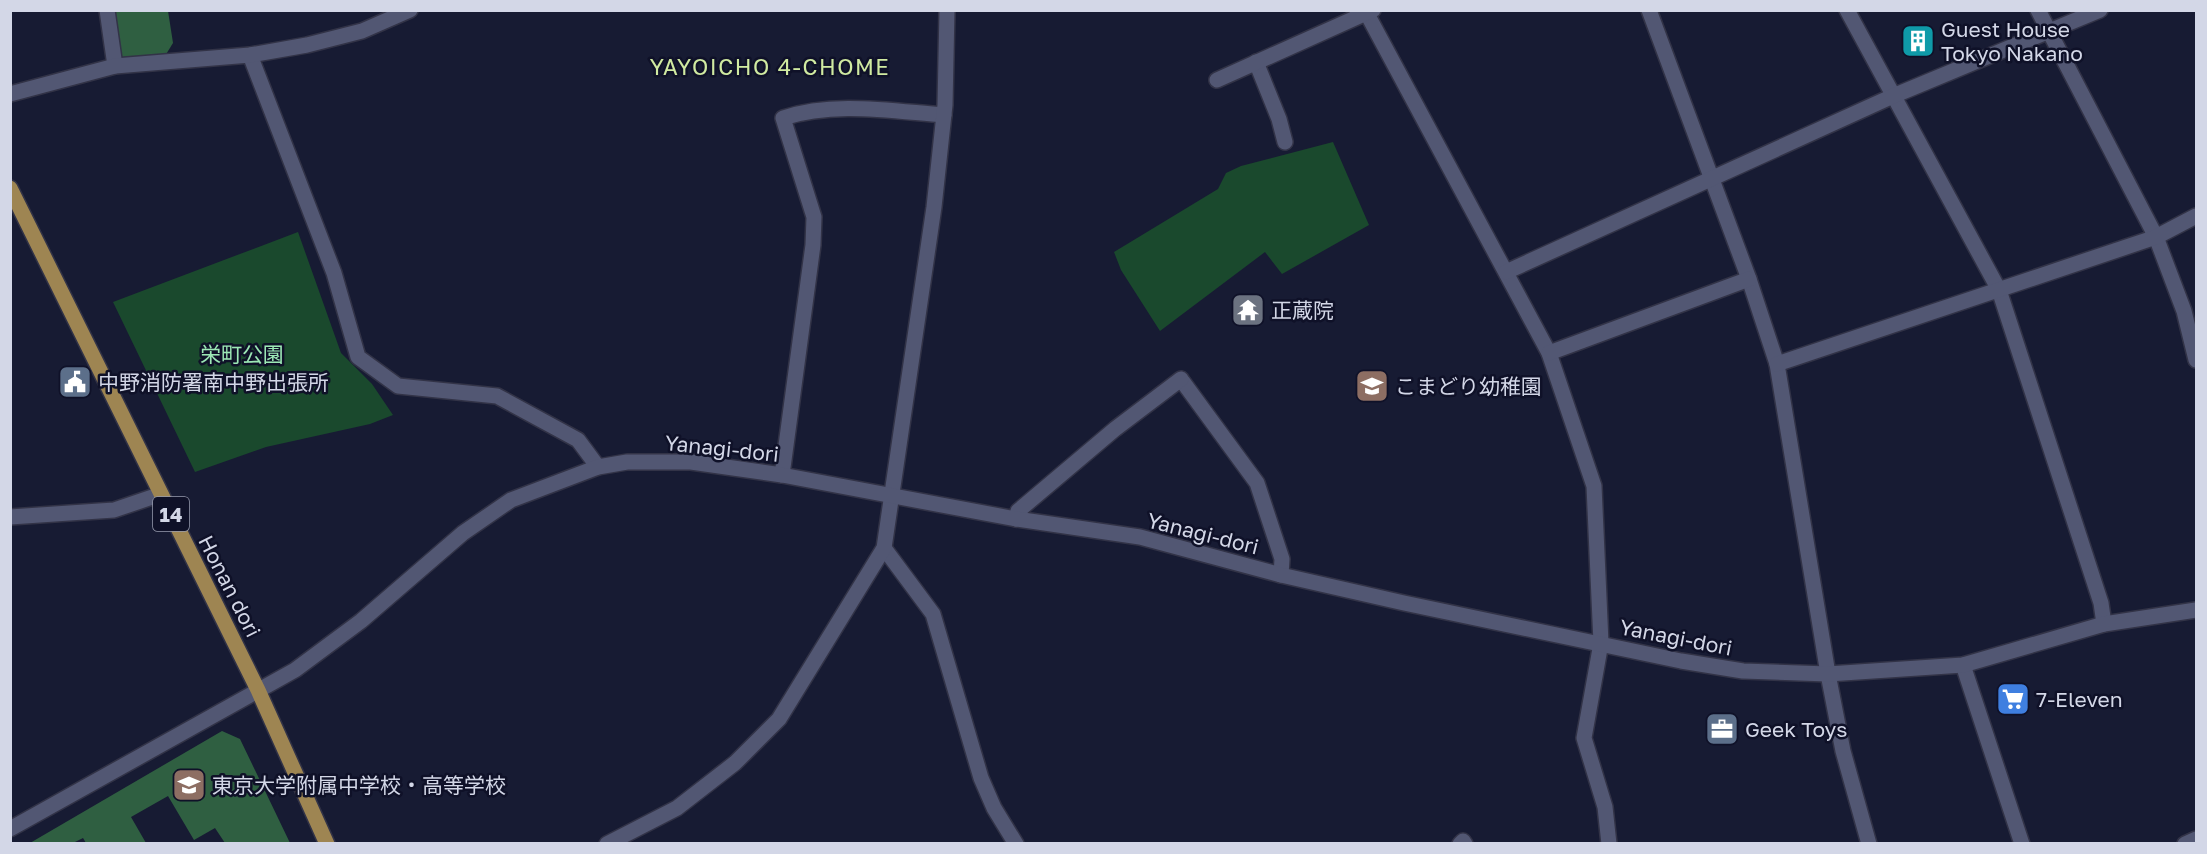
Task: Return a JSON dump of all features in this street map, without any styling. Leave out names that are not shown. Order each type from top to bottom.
[{"type":"main road","name":"Honan dori","points":[[10,188],[258,690],[327,843]]},
{"type":"street","points":[[107,10],[115,66]]},
{"type":"street","points":[[10,94],[115,66],[250,55],[362,31],[410,10]]},
{"type":"street","points":[[607,843],[677,808],[735,763],[779,719],[884,548],[922,294],[944,115],[947,10]]},
{"type":"street","points":[[1649,10],[1749,279],[1777,364],[1828,674],[1843,751],[1869,843]]},
{"type":"street","points":[[1847,10],[1999,290],[2101,603],[2104,624]]},
{"type":"street","points":[[2038,10],[2156,237],[2184,311],[2196,360]]},
{"type":"street","points":[[1506,272],[1893,96],[2100,10]]},
{"type":"street","points":[[1217,80],[1368,11],[1444,160],[1549,353],[1594,486],[1601,644],[1584,738],[1605,807],[1609,843]]},
{"type":"street","points":[[250,55],[281,141],[334,273],[358,357],[398,386],[497,396],[578,440],[598,466]]},
{"type":"street","points":[[1256,62],[1279,119],[1285,142]]},
{"type":"street","points":[[782,475],[813,245],[814,217],[783,118],[799,112],[848,108],[944,115]]},
{"type":"street","points":[[1777,364],[2156,237],[2196,216]]},
{"type":"street","points":[[1549,353],[1749,279]]},
{"type":"street","points":[[1016,519],[1018,511],[1065,470],[1182,381],[1257,483],[1282,559],[1281,575]]},
{"type":"street","name":"Yanagi-dori","points":[[10,829],[295,670],[361,621],[463,533],[511,500],[598,466],[627,462],[691,462],[782,475],[1016,519],[1140,537],[1281,575],[1681,661],[1743,671],[1828,674],[1963,665],[2104,624],[2196,610]]},
{"type":"street","points":[[10,517],[114,510],[161,494]]},
{"type":"street","points":[[884,548],[933,614],[981,778],[994,808],[1016,843]]},
{"type":"street","points":[[1963,665],[2022,843]]},
{"type":"street","points":[[2185,843],[2196,839]]},
{"type":"street","points":[[1460,843],[1465,843]]},
{"type":"green space","points":[[101,11],[168,11],[173,43],[157,69],[128,70]]},
{"type":"green space","points":[[1333,142],[1369,225],[1282,274],[1265,252],[1160,331],[1121,270],[1114,252],[1218,189],[1226,173],[1241,166]]},
{"type":"green space","name":"栄町公園","points":[[298,232],[341,353],[372,384],[393,415],[370,424],[266,447],[195,472],[113,302]]},
{"type":"green space","name":"東京大学附属中学校・高等学校","points":[[222,731],[240,739],[290,843],[225,843],[215,828],[194,840],[168,796],[131,817],[146,843],[86,843],[83,838],[73,843],[30,843]]},
{"type":"place","name":"Guest House Tokyo Nakano","points":[[1918,41]]},
{"type":"place","name":"正蔵院","points":[[1248,310]]},
{"type":"place","name":"中野消防署南中野出張所","points":[[75,382]]},
{"type":"place","name":"こまどり幼稚園","points":[[1372,386]]},
{"type":"place","name":"7-Eleven","points":[[2013,699]]},
{"type":"place","name":"Geek Toys","points":[[1722,729]]},
{"type":"place","name":"東京大学附属中学校・高等学校","points":[[189,785]]},
{"type":"district","name":"YAYOICHO 4-CHOME","points":[[770,66]]}]
